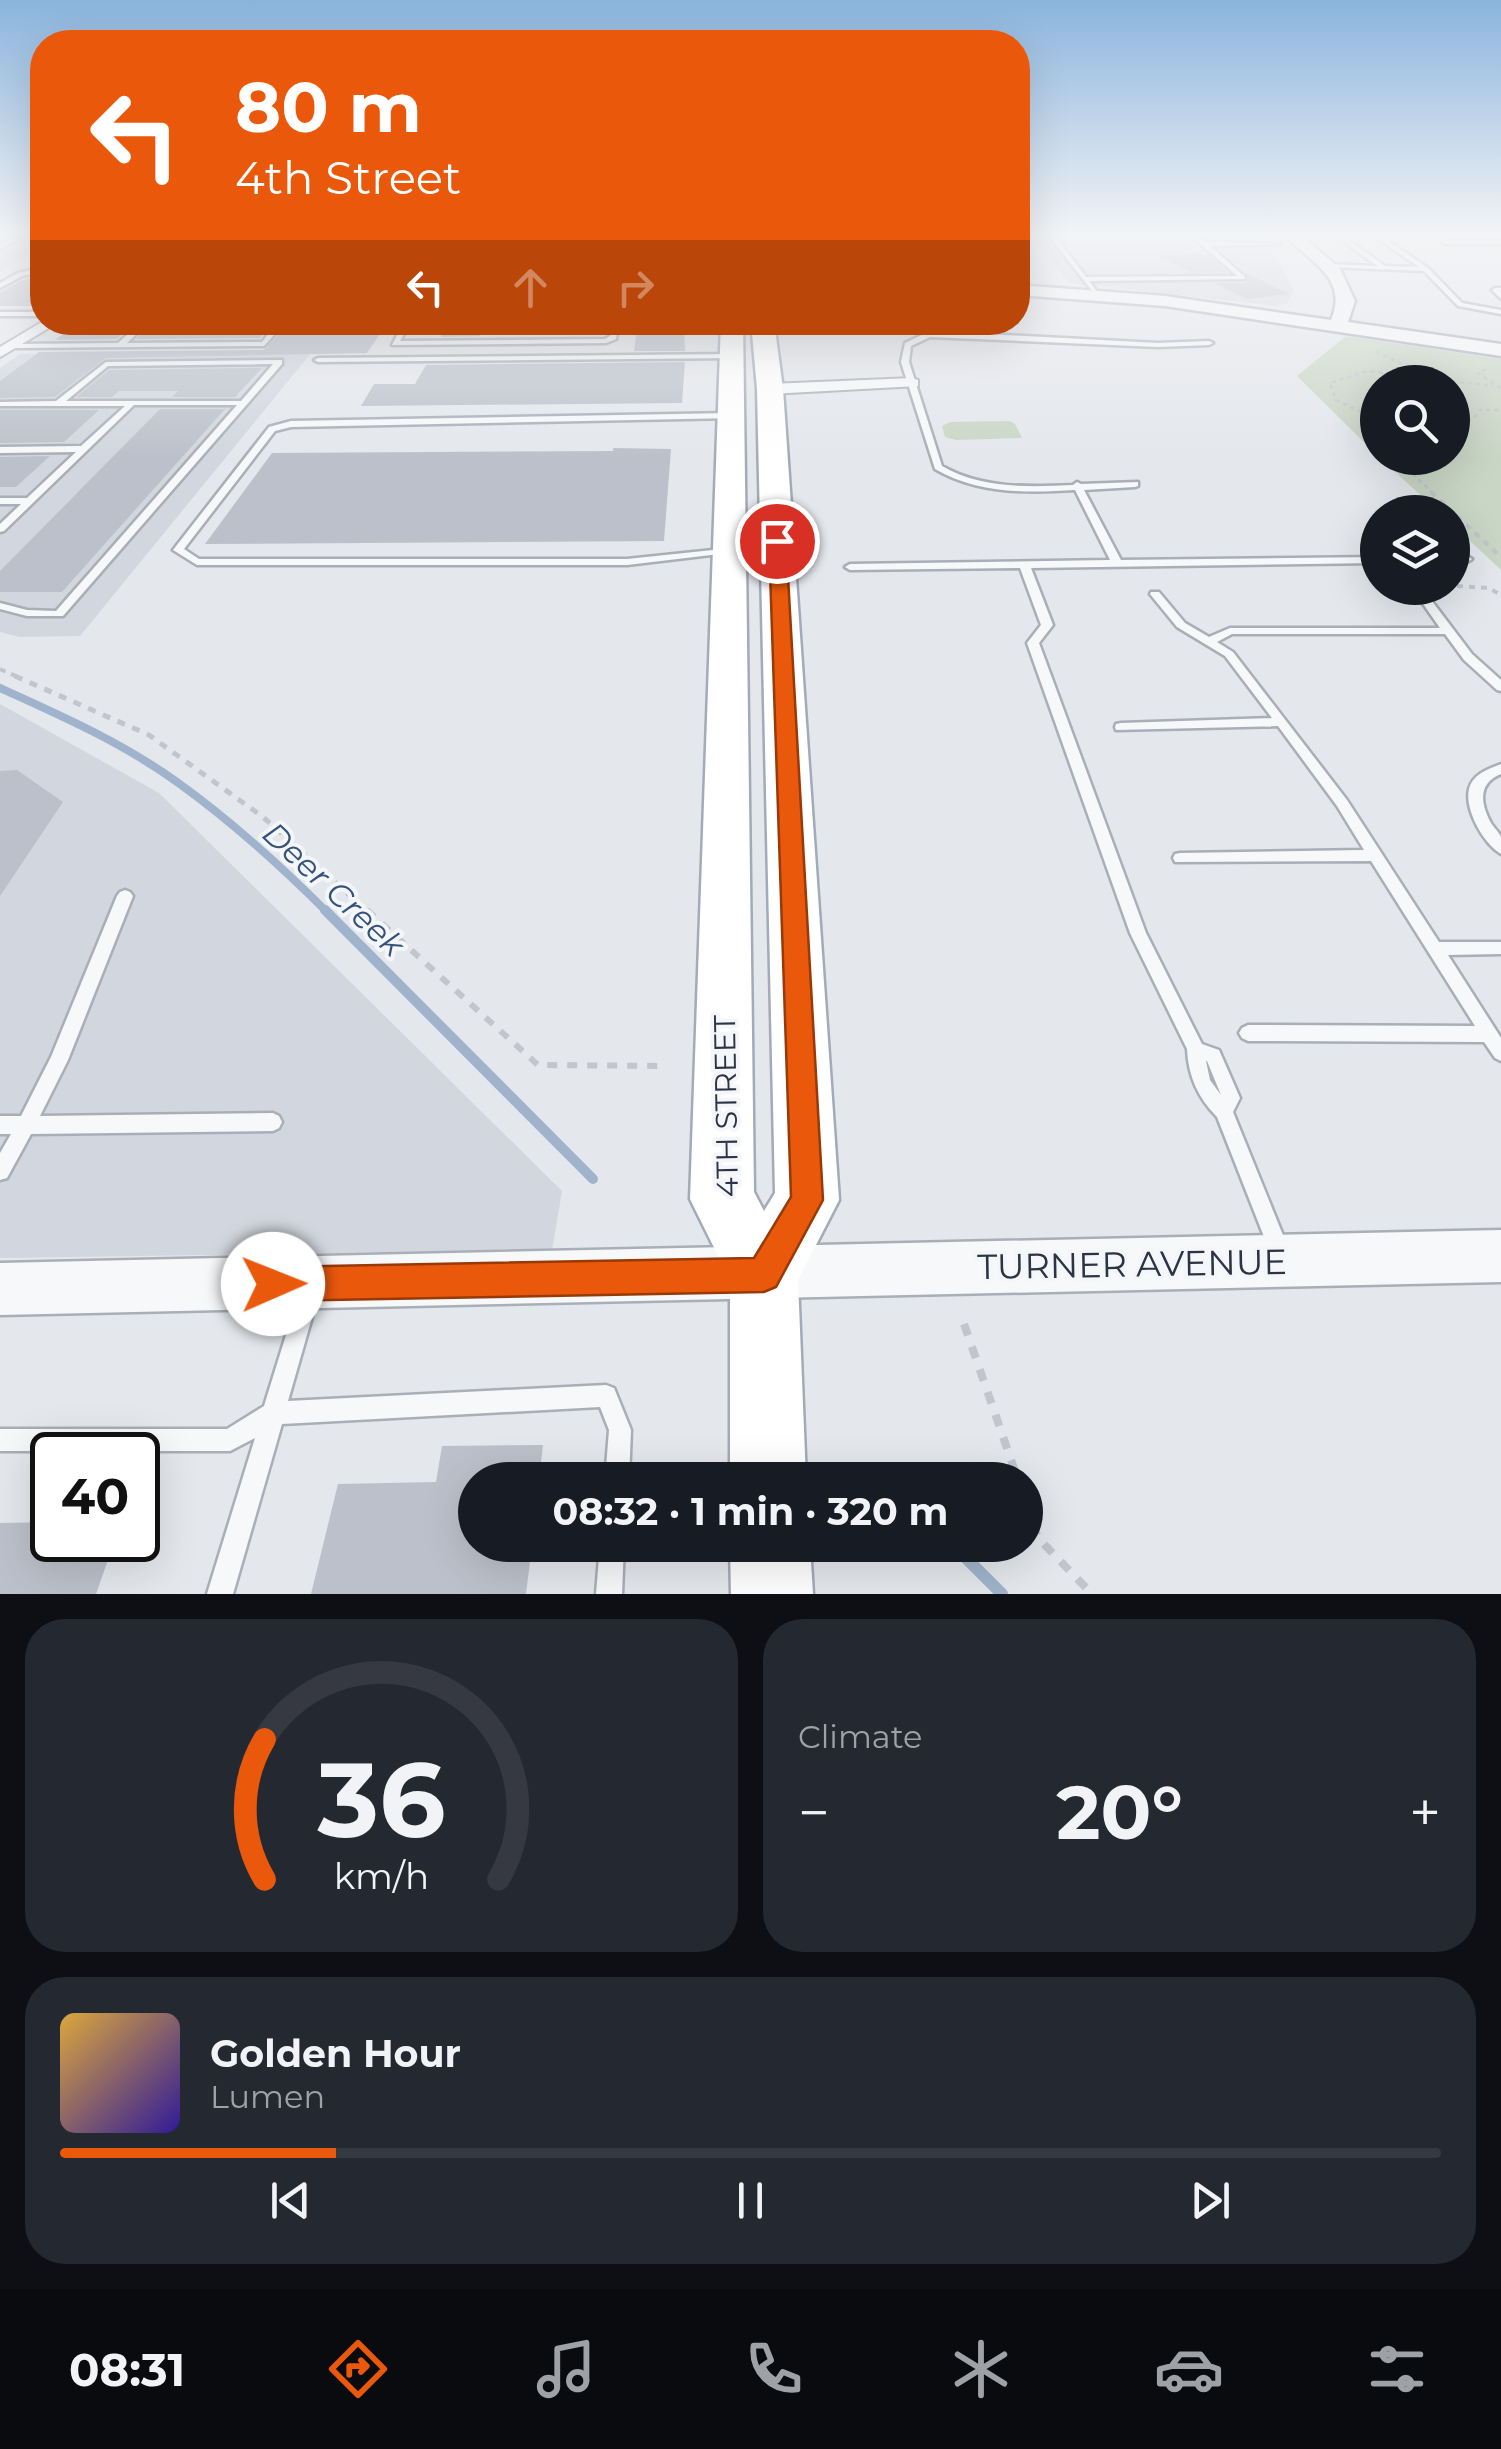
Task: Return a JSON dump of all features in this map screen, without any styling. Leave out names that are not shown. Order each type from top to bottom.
[{"type":"main road","points":[[763,335],[769,386],[807,1200],[764,1275],[768,1462]]},
{"type":"main road","name":"4TH STREET","points":[[732,339],[722,1199],[764,1275]]},
{"type":"main road","points":[[771,1562],[772,1594]]},
{"type":"street","points":[[1229,310],[1338,325],[1499,359]]},
{"type":"street","points":[[1315,321],[1316,310]]},
{"type":"street","points":[[1338,325],[1343,310]]},
{"type":"street","points":[[0,353],[33,335]]},
{"type":"street","points":[[769,386],[822,388],[912,382]]},
{"type":"street","name":"TURNER AVENUE","points":[[0,1289],[1501,1256]]},
{"type":"lane","points":[[0,314],[30,314]]},
{"type":"lane","points":[[120,345],[131,335]]},
{"type":"lane","points":[[17,346],[264,344],[272,335]]},
{"type":"lane","points":[[399,335],[394,343],[606,342],[614,335]]},
{"type":"lane","points":[[496,342],[500,335]]},
{"type":"lane","points":[[1135,484],[998,486],[952,479],[938,468],[905,362],[908,344],[929,336],[958,335],[1158,345],[1209,343]]},
{"type":"lane","points":[[318,360],[732,339]]},
{"type":"lane","points":[[0,606],[26,613],[59,614],[279,362],[106,364],[58,404]]},
{"type":"lane","points":[[1,405],[245,402]]},
{"type":"lane","points":[[0,529],[132,403]]},
{"type":"lane","points":[[730,550],[627,562],[197,562],[178,550],[272,428],[291,424],[731,416]]},
{"type":"lane","points":[[0,450],[84,449]]},
{"type":"lane","points":[[1076,485],[1117,563]]},
{"type":"lane","points":[[0,501],[29,501]]},
{"type":"lane","points":[[850,566],[1360,560]]},
{"type":"lane","points":[[1024,564],[1048,624],[1033,642],[1138,933],[1196,1049],[1196,1066],[1208,1097],[1224,1111],[1283,1260]]},
{"type":"lane","points":[[1155,594],[1181,625],[1229,654],[1282,722],[1342,803],[1501,1053]]},
{"type":"lane","points":[[1430,605],[1468,657],[1499,683]]},
{"type":"lane","points":[[1210,640],[1230,631],[1449,631]]},
{"type":"lane","points":[[1121,727],[1282,722]]},
{"type":"lane","points":[[1501,769],[1486,776],[1476,787],[1476,804],[1501,848]]},
{"type":"lane","points":[[1180,858],[1375,855]]},
{"type":"lane","points":[[0,1171],[59,1060],[125,896]]},
{"type":"lane","points":[[1435,949],[1501,948]]},
{"type":"lane","points":[[1248,1033],[1489,1034]]},
{"type":"lane","points":[[0,1125],[273,1122]]},
{"type":"lane","points":[[220,1594],[312,1283]]},
{"type":"lane","points":[[0,1440],[230,1440],[274,1413],[606,1396],[620,1430],[618,1462]]},
{"type":"lane","points":[[608,1594],[611,1562]]},
{"type":"path","points":[[1366,347],[1403,365]]},
{"type":"path","points":[[1493,386],[1478,373],[1499,359]]},
{"type":"path","points":[[1389,365],[1391,360]]},
{"type":"path","points":[[1360,374],[1338,377],[1330,383],[1330,391],[1360,413]]},
{"type":"path","points":[[1470,383],[1501,388]]},
{"type":"path","points":[[1470,419],[1479,410],[1501,410]]},
{"type":"path","points":[[1413,475],[1501,557]]},
{"type":"path","points":[[1470,587],[1489,588],[1501,595]]},
{"type":"path","points":[[0,669],[148,735],[263,817],[538,1065],[665,1066]]},
{"type":"path","points":[[964,1324],[1012,1462]]},
{"type":"path","points":[[1043,1543],[1092,1594]]},
{"type":"shaded area","points":[[311,353],[80,636],[19,637],[0,632],[0,368],[20,354]]},
{"type":"shaded area","points":[[0,704],[159,793],[562,1191],[552,1250],[0,1258]]},
{"type":"green space","points":[[1346,336],[1501,359],[1501,570],[1470,541],[1470,495],[1420,495],[1399,475],[1470,475],[1470,365],[1360,365],[1360,438],[1297,376]]},
{"type":"green space","points":[[1010,421],[1022,438],[956,440],[945,437],[942,426],[950,422]]},
{"type":"building","points":[[62,335],[121,335],[117,339],[55,340]]},
{"type":"building","points":[[140,335],[263,335],[260,338],[136,339]]},
{"type":"building","points":[[278,335],[379,335],[367,353],[106,358],[55,397],[0,398],[0,381],[39,352],[264,350]]},
{"type":"building","points":[[636,335],[684,335],[685,351],[634,351]]},
{"type":"building","points":[[685,362],[682,403],[361,406],[374,384],[415,384],[426,365]]},
{"type":"building","points":[[262,368],[235,397],[172,397],[178,391],[119,391],[112,397],[76,397],[109,370]]},
{"type":"building","points":[[160,409],[225,409],[62,592],[0,592],[0,571]]},
{"type":"building","points":[[0,410],[99,410],[64,442],[0,443]]},
{"type":"building","points":[[671,449],[664,541],[205,544],[272,453]]},
{"type":"building","points":[[50,456],[16,487],[0,487],[0,457]]},
{"type":"building","points":[[17,770],[63,802],[0,896],[0,771]]},
{"type":"building","points":[[543,1445],[541,1462],[458,1462],[458,1562],[530,1562],[526,1594],[311,1594],[338,1484],[436,1482],[442,1446]]},
{"type":"building","points":[[30,1522],[30,1562],[107,1562],[96,1594],[0,1594],[0,1523]]},
{"type":"waterway","name":"Deer Creek","points":[[0,688],[113,742],[177,782],[255,844],[328,913]]},
{"type":"waterway","name":"Deer Creek","points":[[328,913],[593,1179]]},
{"type":"waterway","name":"Deer Creek","points":[[970,1562],[1002,1594]]},
{"type":"route","points":[[273,1284],[764,1275],[807,1200],[777,541]]}]
